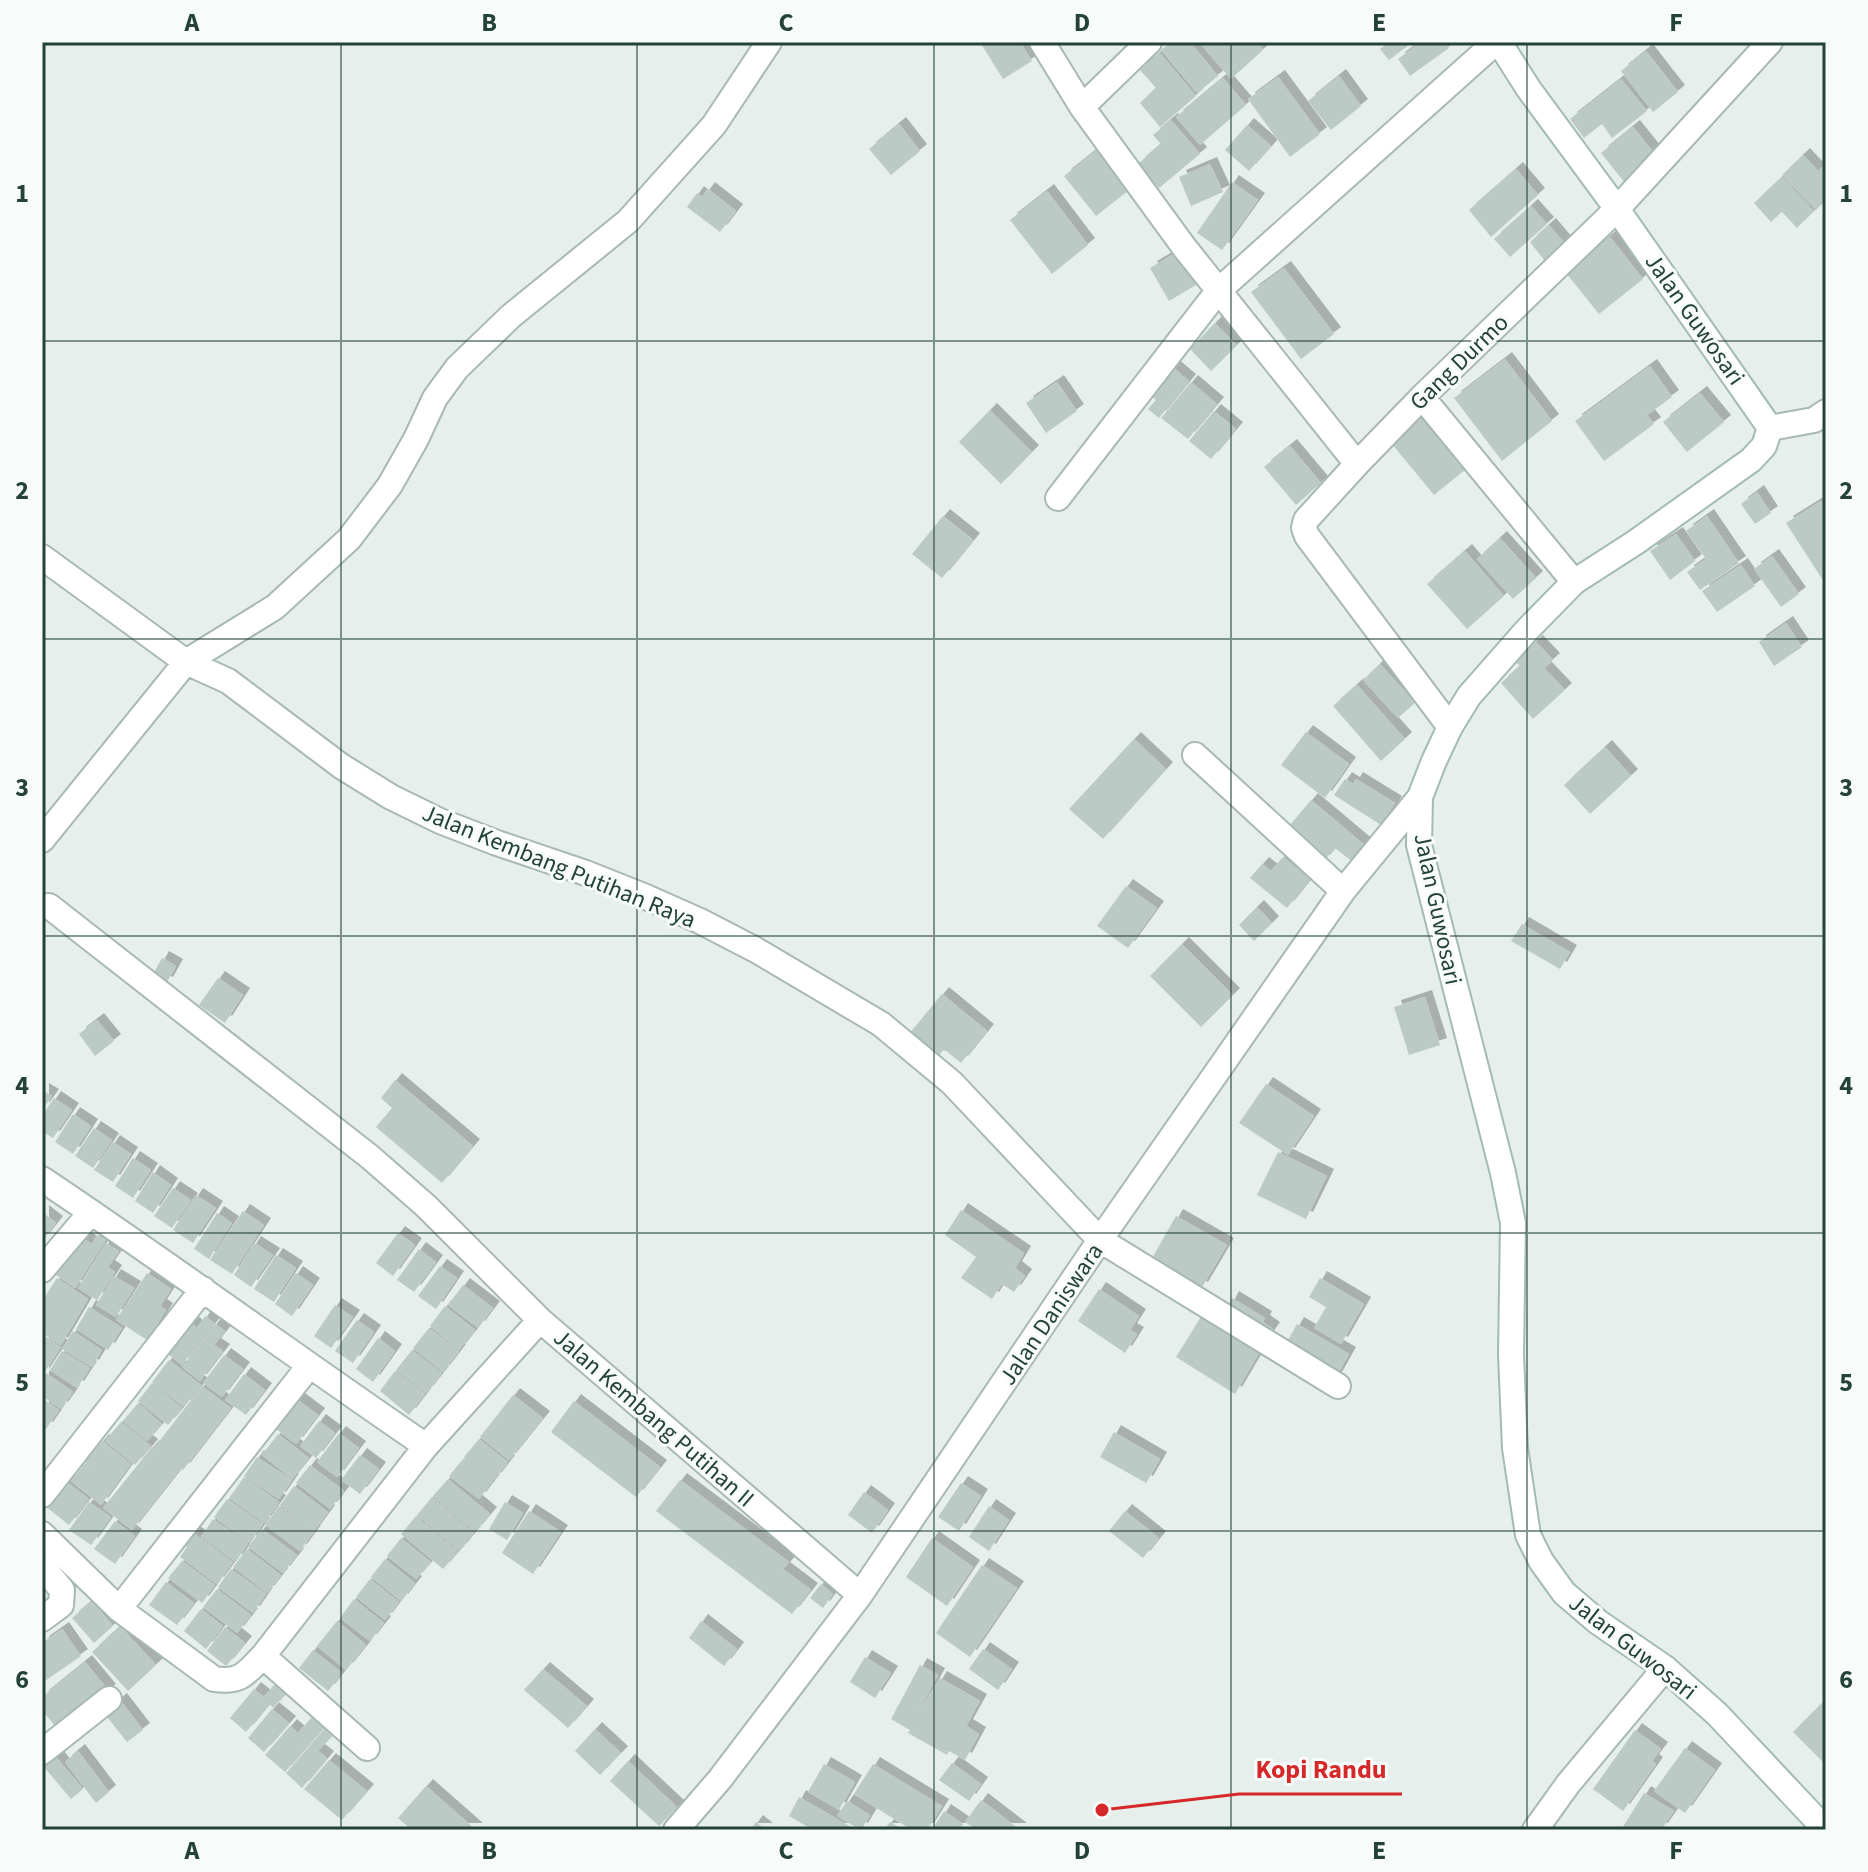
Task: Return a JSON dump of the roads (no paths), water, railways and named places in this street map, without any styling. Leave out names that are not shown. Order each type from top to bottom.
[{"type":"street","points":[[42,840],[186,662],[275,607],[349,539],[390,485],[435,398],[457,368],[511,316],[628,221],[714,125],[769,42]]},
{"type":"street","points":[[1042,42],[1119,160],[1218,291],[1357,464]]},
{"type":"street","points":[[1082,107],[1149,42]]},
{"type":"street","points":[[1058,498],[1218,291],[1498,42]]},
{"type":"street","name":"Jalan Guwosari","points":[[1498,42],[1770,428],[1764,446],[1751,460],[1574,582],[1527,630],[1469,696],[1450,727],[1420,797],[1419,845],[1513,1223],[1511,1355],[1515,1433],[1528,1535],[1541,1561],[1564,1593],[1598,1622],[1665,1668],[1717,1714],[1826,1830]]},
{"type":"street","name":"Gang Durmo","points":[[1450,727],[1307,536],[1304,528],[1306,520],[1422,397],[1617,209],[1770,42]]},
{"type":"street","points":[[1422,397],[1574,582]]},
{"type":"street","points":[[1770,428],[1822,418]]},
{"type":"street","name":"Jalan Kembang Putihan Raya","points":[[42,557],[186,662],[228,681],[341,766],[391,797],[440,821],[608,882],[700,921],[756,950],[881,1024],[952,1083],[1100,1240],[1338,1386]]},
{"type":"street","points":[[1195,755],[1343,891]]},
{"type":"street","name":"Jalan Daniswara","points":[[678,1829],[720,1779],[860,1595],[1100,1240],[1343,891],[1420,797]]},
{"type":"street","points":[[49,906],[381,1167],[426,1206],[540,1320]]},
{"type":"street","points":[[42,1179],[426,1446]]},
{"type":"street","points":[[42,1270],[91,1212]]},
{"type":"street","points":[[42,1495],[203,1289]]},
{"type":"street","name":"Jalan Kembang Putihan II","points":[[42,1534],[119,1609],[214,1679],[229,1682],[244,1675],[263,1656],[426,1446],[540,1320],[860,1595]]},
{"type":"street","points":[[119,1609],[309,1366]]},
{"type":"street","points":[[42,1566],[62,1590],[61,1605],[42,1619]]},
{"type":"street","points":[[263,1656],[367,1748]]},
{"type":"street","points":[[1535,1830],[1568,1784],[1665,1668]]},
{"type":"street","points":[[42,1752],[109,1699]]},
{"type":"place","name":"Kopi Randu","points":[[1102,1810]]}]
